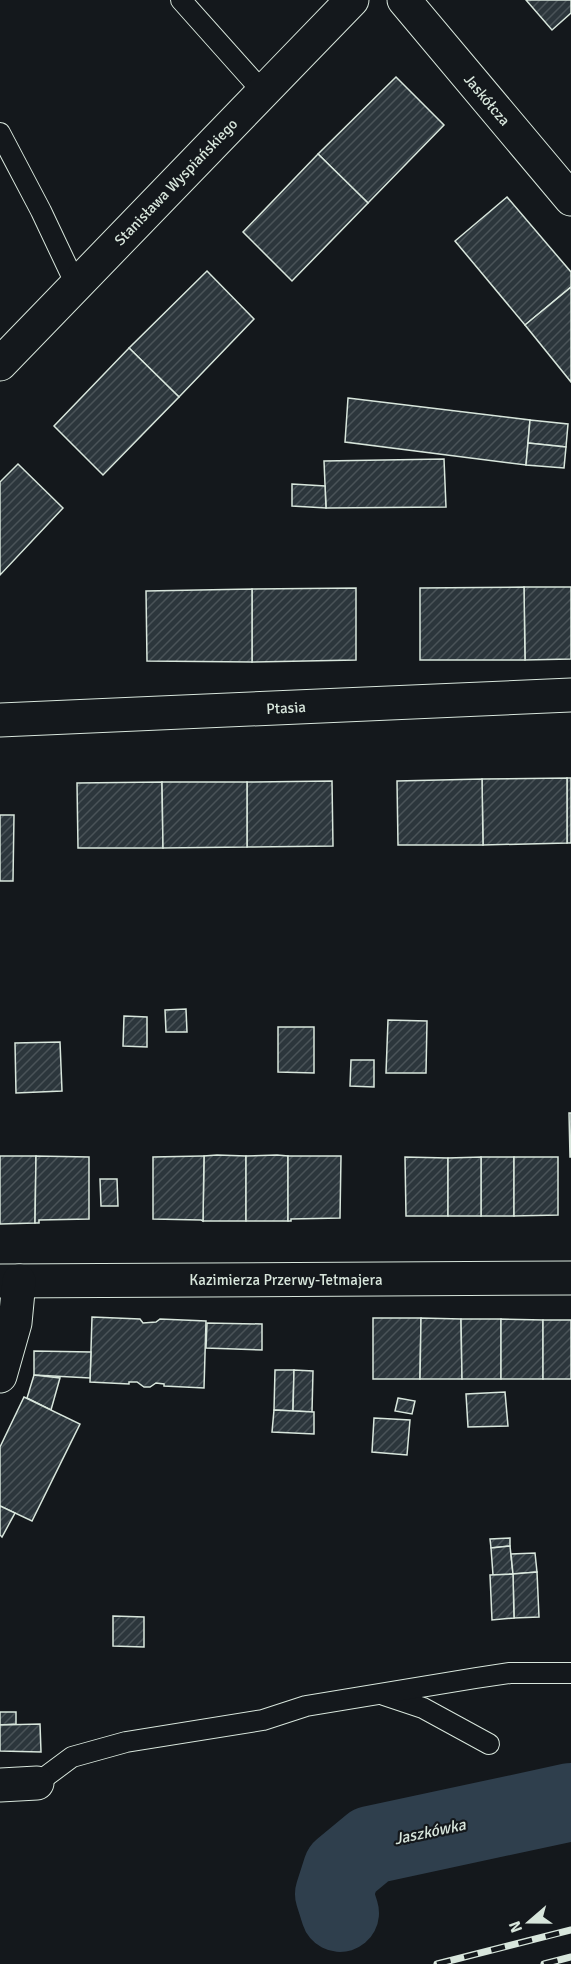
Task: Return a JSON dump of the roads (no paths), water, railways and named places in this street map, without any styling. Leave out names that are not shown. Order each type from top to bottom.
[{"type":"street","name":"Stanisława Wyspiańskiego","points":[[0,364],[352,0]]},
{"type":"street","name":"Jaskółcza","points":[[404,0],[571,199]]},
{"type":"street","name":"Ptasia","points":[[0,720],[571,695]]},
{"type":"street","name":"Kazimierza Przerwy-Tetmajera","points":[[9,1281],[571,1278]]},
{"type":"street","points":[[0,1376],[15,1323],[9,1281]]},
{"type":"street","points":[[0,1785],[37,1783]]},
{"type":"lane","points":[[181,0],[263,92]]},
{"type":"lane","points":[[0,133],[76,285]]},
{"type":"lane","points":[[37,1783],[72,1757],[126,1742],[263,1720],[306,1706],[510,1673],[571,1673]]},
{"type":"lane","points":[[382,1695],[423,1708],[489,1744]]},
{"type":"waterway","name":"Jaszkówka","points":[[340,1913],[334,1894],[342,1869],[371,1845],[571,1802]]},
{"type":"railway","points":[[437,1964],[571,1930]]},
{"type":"railway","points":[[544,1964],[571,1957]]}]
